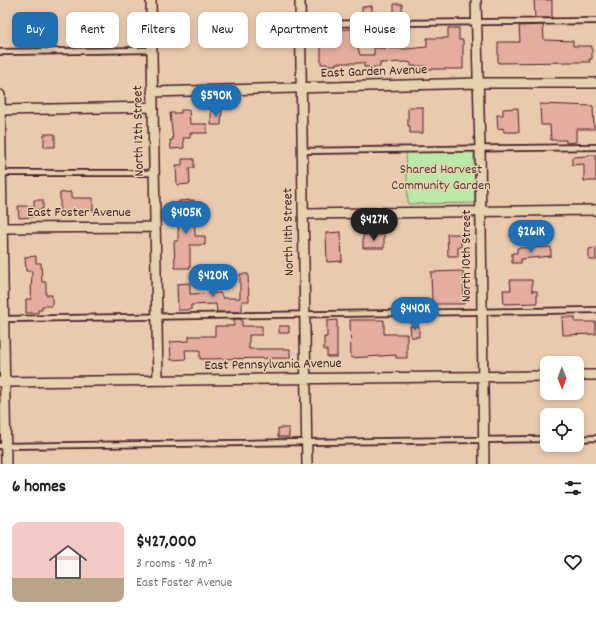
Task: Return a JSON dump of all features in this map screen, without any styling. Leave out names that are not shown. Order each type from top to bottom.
[{"type":"street","name":"North 12th Street","points":[[150,0],[158,380]]},
{"type":"street","name":"North 11th Street","points":[[300,0],[300,12]]},
{"type":"street","name":"North 10th Street","points":[[476,0],[479,83],[484,464]]},
{"type":"street","name":"North 11th Street","points":[[300,48],[307,464]]},
{"type":"street","name":"East Garden Avenue","points":[[152,92],[479,83],[596,83]]},
{"type":"street","points":[[0,95],[3,446],[6,464]]},
{"type":"street","points":[[0,110],[153,107]]},
{"type":"street","points":[[303,214],[596,210]]},
{"type":"street","name":"East Foster Avenue","points":[[2,228],[155,227]]},
{"type":"street","points":[[584,375],[596,375]]},
{"type":"street","name":"East Pennsylvania Avenue","points":[[2,382],[540,376]]},
{"type":"lane","points":[[342,24],[596,21]]},
{"type":"lane","points":[[0,52],[152,50]]},
{"type":"lane","points":[[302,151],[596,147]]},
{"type":"lane","points":[[1,173],[154,174]]},
{"type":"lane","points":[[2,319],[596,310]]},
{"type":"lane","points":[[584,439],[596,438]]},
{"type":"lane","points":[[3,446],[540,439]]},
{"type":"green space","name":"Shared Harvest Community Garden","points":[[474,151],[475,203],[408,204],[406,152]]},
{"type":"building","points":[[534,0],[552,0],[552,18],[535,18]]},
{"type":"building","points":[[394,4],[402,4],[402,12],[394,12]]},
{"type":"building","points":[[372,6],[372,12],[362,12],[362,7]]},
{"type":"building","points":[[543,25],[544,40],[573,41],[573,46],[592,46],[592,59],[589,59],[590,62],[498,63],[498,42],[520,42],[519,26]]},
{"type":"building","points":[[448,28],[459,28],[459,40],[463,40],[463,69],[427,69],[427,66],[411,66],[411,63],[407,62],[380,63],[380,67],[364,67],[364,63],[336,63],[336,65],[321,64],[321,48],[342,48],[342,29],[350,29],[350,48],[358,48],[360,55],[374,55],[374,48],[407,49],[427,47],[427,38],[448,38]]},
{"type":"building","points":[[540,104],[593,106],[594,129],[576,129],[576,142],[566,143],[566,140],[551,140],[550,125],[541,125]]},
{"type":"building","points":[[408,107],[423,107],[423,133],[410,133],[410,126],[408,126]]},
{"type":"building","points":[[518,108],[519,132],[504,132],[503,128],[498,129],[497,115],[503,115],[503,109]]},
{"type":"building","points":[[181,110],[189,110],[190,124],[207,124],[207,133],[190,133],[190,138],[183,138],[184,148],[171,149],[170,140],[173,140],[170,113],[181,113]]},
{"type":"building","points":[[211,111],[222,111],[221,125],[211,125]]},
{"type":"building","points":[[44,134],[55,134],[55,147],[44,147]]},
{"type":"building","points":[[596,155],[596,181],[584,181],[584,164],[572,165],[572,157]]},
{"type":"building","points":[[182,159],[194,159],[194,168],[189,168],[190,184],[177,185],[176,165],[182,165]]},
{"type":"building","points":[[71,192],[71,198],[93,198],[93,210],[60,212],[60,193]]},
{"type":"building","points":[[34,200],[43,200],[43,209],[34,210]]},
{"type":"building","points":[[194,200],[195,236],[205,236],[205,245],[190,245],[190,268],[175,268],[174,241],[178,241],[179,201]]},
{"type":"building","points":[[18,206],[32,206],[33,217],[19,218]]},
{"type":"building","points":[[341,232],[342,261],[327,262],[326,233]]},
{"type":"building","points":[[447,234],[461,234],[461,247],[458,247],[458,256],[448,256]]},
{"type":"building","points":[[363,235],[384,235],[384,248],[363,248]]},
{"type":"building","points":[[551,247],[551,256],[521,259],[521,263],[512,263],[512,253],[517,253],[517,248]]},
{"type":"building","points":[[596,248],[596,260],[589,260],[589,249]]},
{"type":"building","points":[[36,256],[36,263],[41,263],[42,282],[46,282],[46,295],[52,295],[52,306],[42,306],[42,310],[38,310],[38,313],[26,313],[26,299],[31,299],[32,271],[26,271],[25,257]]},
{"type":"building","points":[[463,271],[464,304],[432,304],[431,272]]},
{"type":"building","points":[[240,274],[248,274],[249,301],[242,301],[242,312],[217,312],[216,304],[191,305],[191,310],[178,310],[177,284],[190,283],[190,294],[220,293],[223,298],[240,298]]},
{"type":"building","points":[[510,280],[532,280],[532,291],[537,291],[537,303],[504,304],[503,290],[511,290]]},
{"type":"building","points":[[562,317],[575,317],[575,322],[596,322],[596,334],[563,335]]},
{"type":"building","points":[[234,319],[242,319],[242,326],[262,326],[262,335],[249,335],[249,349],[290,349],[290,358],[200,359],[200,350],[185,350],[186,359],[171,360],[170,342],[189,341],[189,336],[215,336],[215,326],[234,326]]},
{"type":"building","points":[[337,320],[337,357],[327,357],[327,350],[324,350],[324,337],[327,337],[327,321]]},
{"type":"building","points":[[350,320],[384,320],[384,334],[407,334],[407,358],[396,358],[396,355],[351,358]]},
{"type":"building","points":[[279,326],[289,326],[289,333],[279,333]]},
{"type":"building","points":[[410,326],[419,326],[419,337],[411,337]]},
{"type":"building","points":[[278,428],[289,428],[289,437],[278,437]]}]
